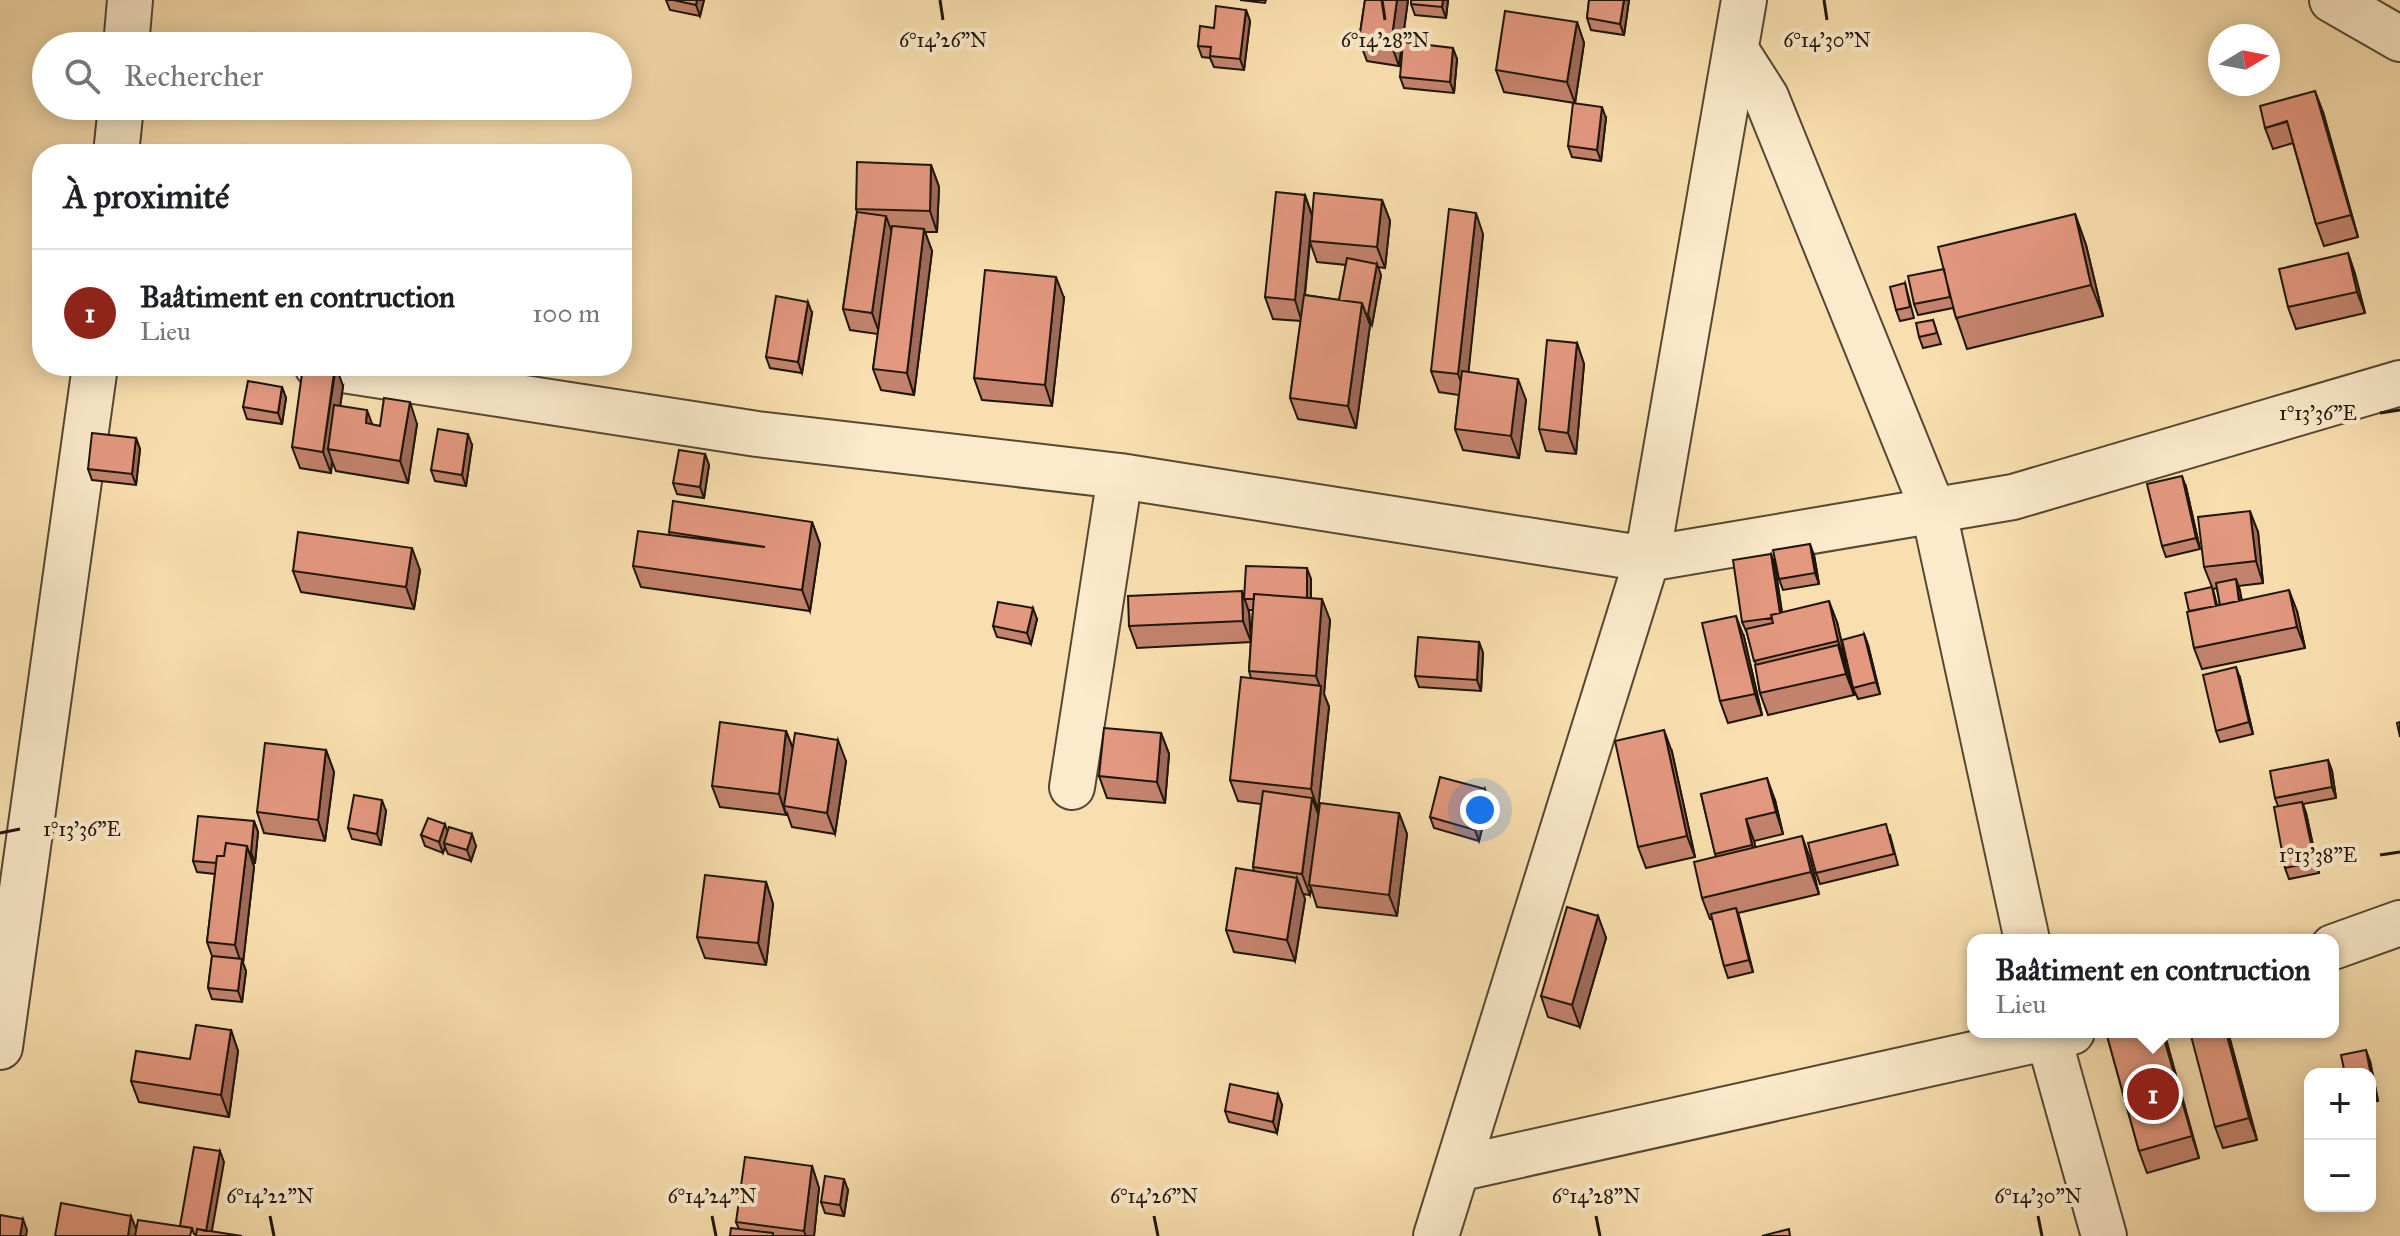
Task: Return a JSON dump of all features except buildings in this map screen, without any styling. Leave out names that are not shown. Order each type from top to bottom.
[{"type":"street","points":[[127,32],[130,0]]},
{"type":"street","points":[[1436,1236],[1647,559],[1744,0]]},
{"type":"street","points":[[2336,1],[2400,39]]},
{"type":"street","points":[[1736,50],[1766,97],[1934,512],[2026,934]]},
{"type":"street","points":[[117,144],[120,120]]},
{"type":"street","points":[[0,1047],[94,376]]},
{"type":"street","points":[[382,376],[757,434],[1120,476],[1647,559],[2013,497],[2400,383]]},
{"type":"street","points":[[1072,787],[1120,476]]},
{"type":"street","points":[[2339,945],[2400,923]]},
{"type":"street","points":[[1457,1169],[1534,1149],[2042,1038]]},
{"type":"street","points":[[2057,1038],[2104,1236]]},
{"type":"place","name":"Baâtiment en contruction","points":[[2153,1094]]}]
